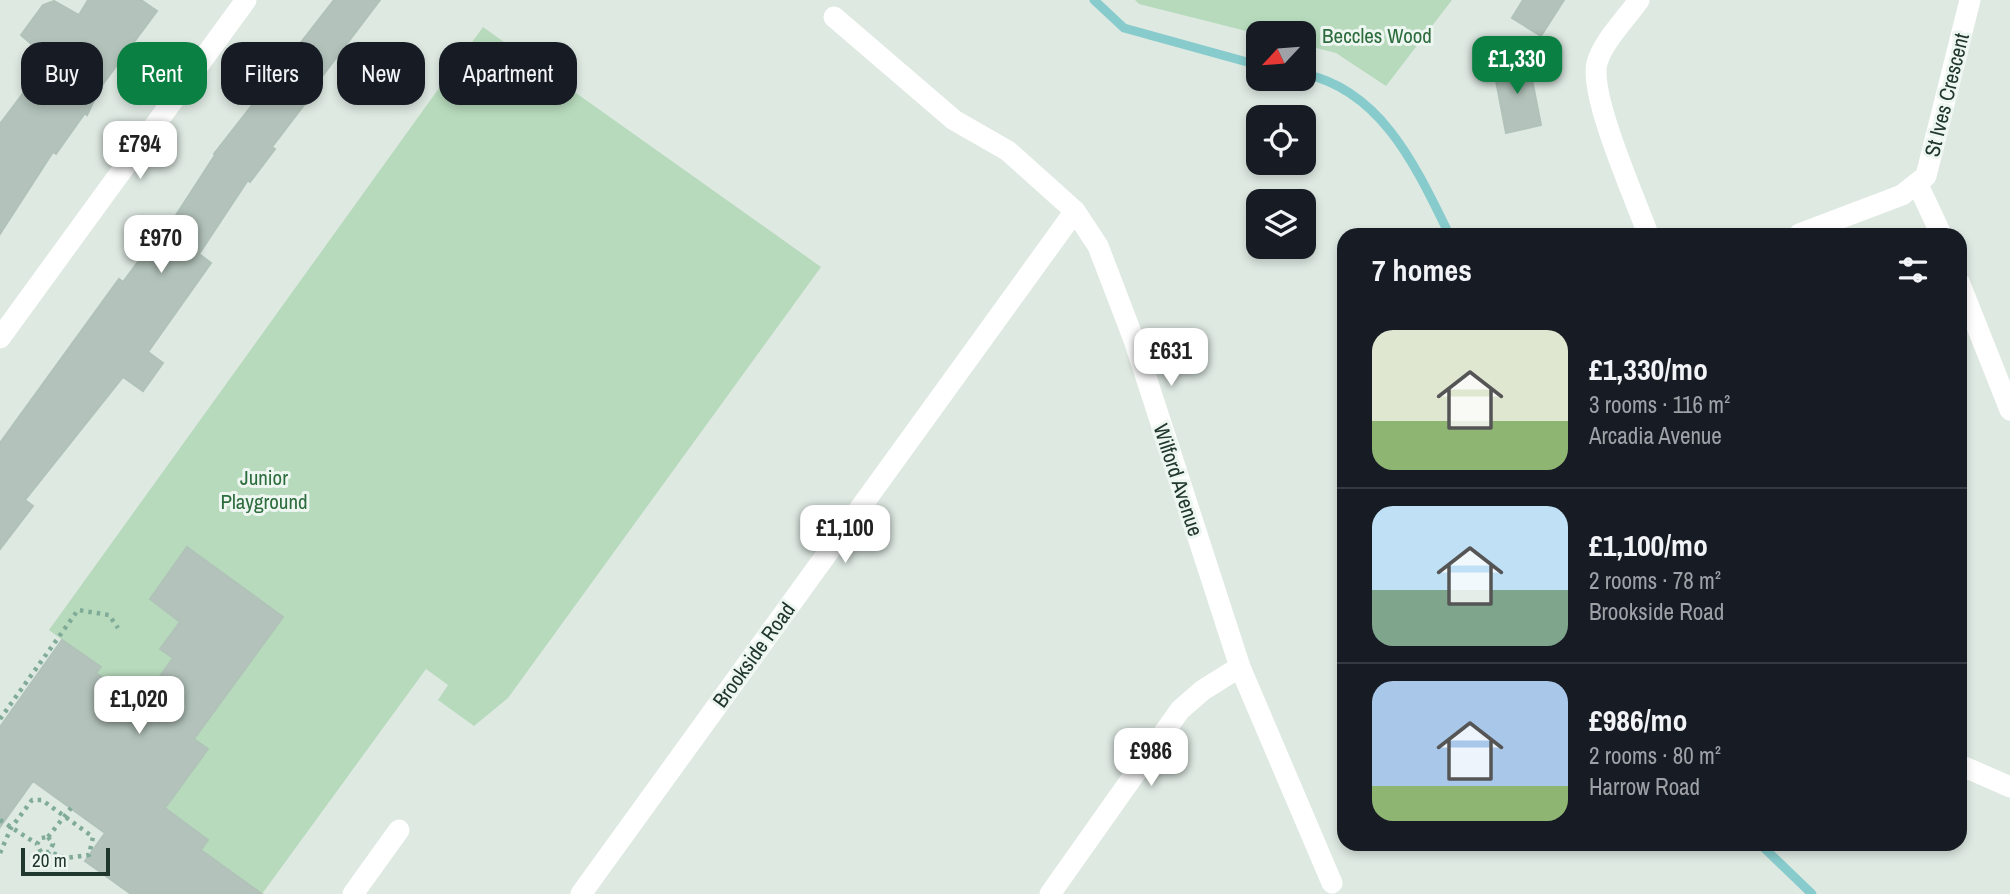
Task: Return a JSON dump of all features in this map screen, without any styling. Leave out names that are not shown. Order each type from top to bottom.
[{"type":"street","points":[[0,338],[246,0]]},
{"type":"street","points":[[1639,0],[1605,48],[1595,75],[1602,105],[1646,228]]},
{"type":"street","name":"St Ives Crescent","points":[[1815,228],[1902,195],[1918,185],[1930,165],[1970,0]]},
{"type":"street","name":"Wilford Avenue","points":[[834,17],[932,103],[970,130],[1008,151],[1075,211],[1098,246],[1114,283],[1240,667],[1332,883]]},
{"type":"street","points":[[1918,185],[1938,228]]},
{"type":"street","name":"Brookside Road","points":[[581,894],[1075,211]]},
{"type":"street","points":[[1967,302],[2010,411]]},
{"type":"street","points":[[1050,894],[1180,710],[1203,690],[1240,667]]},
{"type":"street","points":[[1967,768],[2010,787]]},
{"type":"street","points":[[353,894],[399,830]]},
{"type":"path","points":[[0,719],[78,610],[109,615],[118,628]]},
{"type":"path","points":[[0,820],[11,828],[37,844],[41,852],[66,858],[89,855],[93,836],[42,800],[33,800],[11,828],[0,853]]},
{"type":"path","points":[[37,844],[41,838],[48,837],[71,808]]},
{"type":"path","points":[[48,837],[54,845],[49,852]]},
{"type":"green space","name":"Beccles Wood","points":[[1135,0],[1452,0],[1386,86],[1336,53],[1316,48],[1316,21],[1246,21],[1246,31],[1139,4]]},
{"type":"green space","points":[[483,27],[504,42],[472,42]]},
{"type":"green space","name":"Junior Playground","points":[[439,88],[439,105],[577,105],[577,94],[821,267],[508,698],[474,726],[438,700],[448,685],[426,669],[262,894],[201,850],[208,840],[153,800],[175,794],[207,750],[194,739],[283,617],[187,548],[150,599],[180,622],[160,649],[173,658],[140,704],[96,673],[100,668],[49,630]]},
{"type":"building","points":[[88,0],[141,0],[157,11],[134,42],[117,42],[117,65],[103,84],[103,42],[29,42],[21,35],[43,5],[54,1],[79,15]]},
{"type":"building","points":[[334,0],[380,0],[348,42],[337,42],[337,57],[323,75],[323,42],[301,42]]},
{"type":"building","points":[[1523,0],[1564,0],[1541,36],[1512,18]]},
{"type":"building","points":[[1528,59],[1541,125],[1506,133],[1493,65]]},
{"type":"building","points":[[21,96],[21,105],[92,105],[56,154],[53,152],[0,234],[0,124]]},
{"type":"building","points":[[252,105],[304,105],[272,147],[275,149],[250,182],[248,180],[199,254],[211,263],[148,352],[163,363],[143,391],[123,377],[25,500],[33,506],[0,549],[0,443],[119,279],[123,282],[164,227],[167,229],[214,154]]},
{"type":"building","points":[[187,547],[283,617],[194,739],[208,749],[165,808],[208,840],[201,850],[262,894],[131,894],[85,861],[105,833],[33,781],[0,827],[0,727],[62,640],[101,667],[96,673],[140,704],[173,658],[160,649],[180,622],[150,599]]},
{"type":"waterway","points":[[1094,0],[1124,28],[1246,62]]},
{"type":"waterway","points":[[1316,78],[1355,97],[1376,115],[1410,159],[1446,228]]},
{"type":"waterway","points":[[1767,851],[1812,894]]}]
